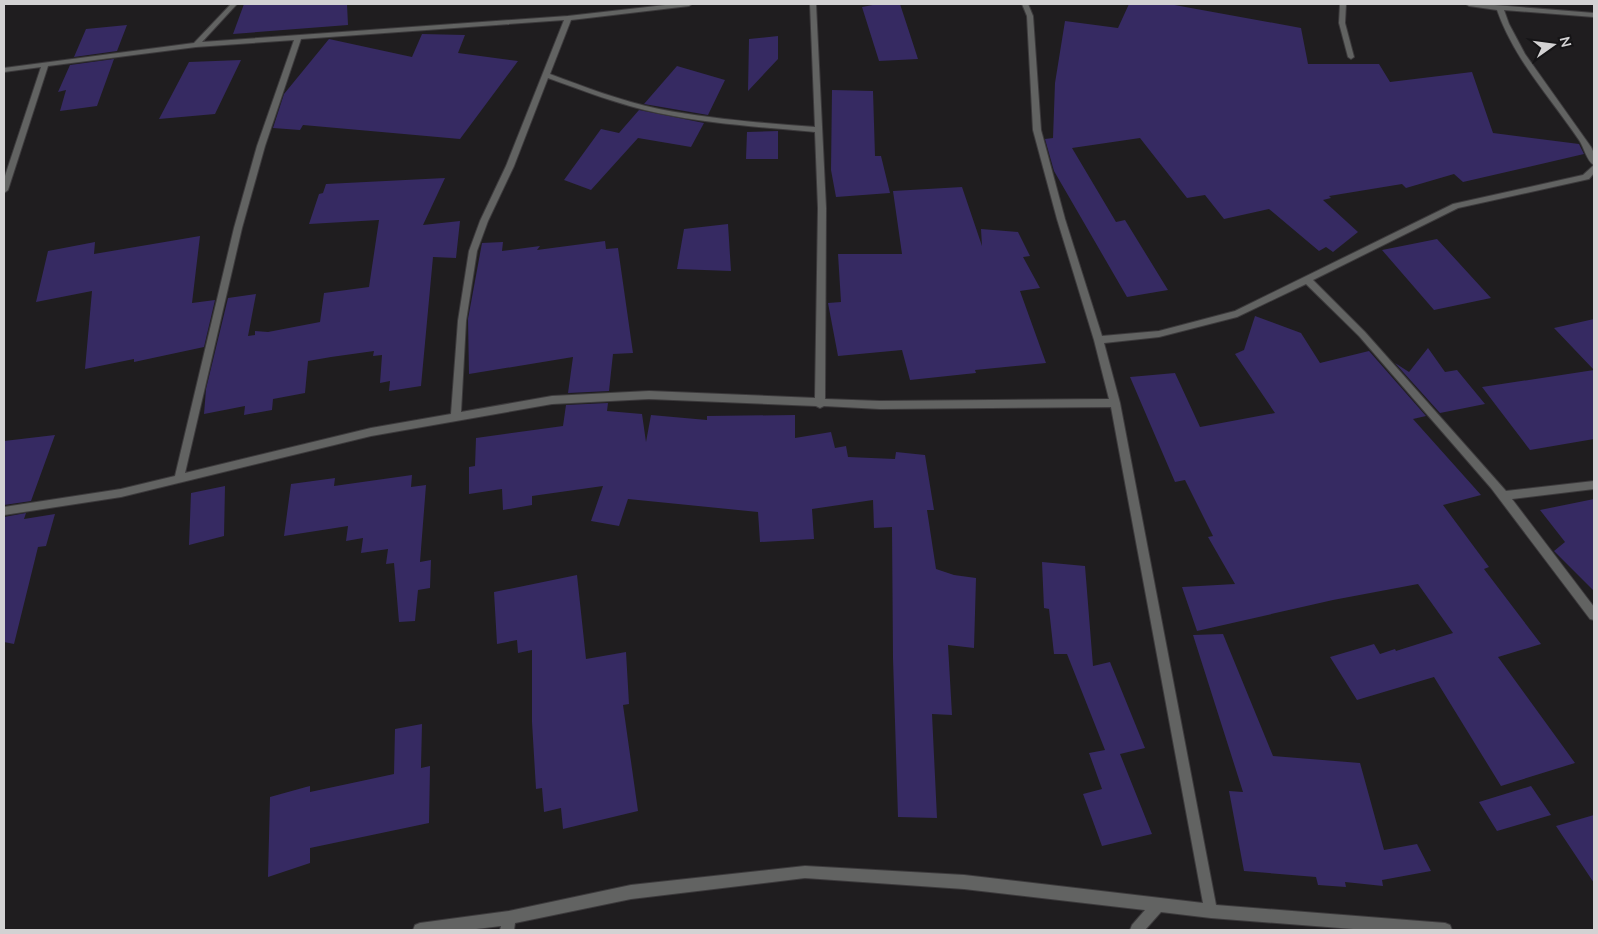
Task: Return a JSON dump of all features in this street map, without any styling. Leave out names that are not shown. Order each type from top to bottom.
[{"type":"street","points":[[196,45],[234,4]]},
{"type":"street","points":[[611,4],[612,12]]},
{"type":"street","points":[[4,70],[196,45],[568,18],[689,4]]},
{"type":"street","points":[[813,4],[822,208],[820,404]]},
{"type":"street","points":[[1024,4],[1030,16],[1037,130],[1061,219],[1099,340],[1115,403],[1211,911]]},
{"type":"street","points":[[1343,4],[1342,23],[1351,57]]},
{"type":"street","points":[[1469,4],[1594,15]]},
{"type":"street","points":[[1500,8],[1506,28],[1519,51],[1586,145],[1594,163]]},
{"type":"street","points":[[456,416],[462,321],[473,251],[484,221],[510,166],[568,18]]},
{"type":"street","points":[[179,479],[238,228],[261,146],[298,38]]},
{"type":"street","points":[[4,190],[45,65]]},
{"type":"street","points":[[547,75],[600,95],[659,111],[734,122],[819,130]]},
{"type":"street","points":[[1099,340],[1159,334],[1237,314],[1456,206],[1586,177],[1594,168]]},
{"type":"street","points":[[1307,280],[1362,334],[1504,496],[1594,615]]},
{"type":"street","points":[[4,511],[121,493],[302,447],[456,416],[552,400],[649,395],[820,404],[1115,403]]},
{"type":"street","points":[[1504,496],[1594,485]]},
{"type":"street","points":[[420,930],[508,924],[631,892],[805,872],[964,882],[1211,911],[1445,930]]},
{"type":"street","points":[[1136,930],[1158,904]]},
{"type":"building","points":[[244,4],[347,4],[348,25],[233,34]]},
{"type":"building","points":[[878,4],[900,4],[918,59],[879,61],[862,7]]},
{"type":"building","points":[[1129,4],[1169,4],[1301,28],[1308,64],[1379,64],[1390,82],[1472,72],[1493,133],[1579,144],[1584,154],[1463,182],[1454,174],[1406,188],[1402,184],[1329,196],[1331,198],[1323,200],[1358,232],[1333,252],[1326,247],[1319,251],[1269,209],[1224,219],[1205,195],[1187,198],[1140,138],[1072,148],[1116,222],[1125,220],[1168,290],[1127,297],[1054,171],[1045,139],[1053,138],[1055,83],[1065,21],[1118,28]]},
{"type":"building","points":[[127,25],[117,51],[74,57],[86,29]]},
{"type":"building","points":[[422,34],[465,35],[458,53],[518,61],[460,139],[303,125],[300,130],[273,128],[284,94],[329,39],[412,57]]},
{"type":"building","points":[[778,36],[778,59],[748,91],[749,39]]},
{"type":"building","points":[[114,59],[97,106],[60,111],[66,90],[58,92],[70,65]]},
{"type":"building","points":[[241,60],[215,114],[159,119],[189,62]]},
{"type":"building","points":[[677,66],[725,80],[708,115],[644,104]]},
{"type":"building","points":[[832,90],[873,91],[875,156],[881,156],[890,193],[836,197],[831,170]]},
{"type":"building","points":[[639,110],[704,123],[691,147],[638,138],[591,190],[564,180],[601,129],[619,133]]},
{"type":"building","points":[[778,131],[778,159],[746,159],[747,132]]},
{"type":"building","points":[[445,178],[423,225],[460,221],[456,258],[433,257],[421,386],[389,391],[390,381],[380,383],[382,355],[373,356],[374,351],[308,361],[305,393],[273,399],[272,410],[244,415],[245,406],[204,414],[206,389],[228,298],[256,294],[248,336],[255,335],[255,331],[268,332],[320,322],[324,293],[369,287],[379,220],[309,224],[319,194],[323,193],[326,184]]},
{"type":"building","points":[[962,187],[982,246],[981,229],[1018,232],[1030,256],[1023,257],[1040,288],[1020,291],[1046,363],[975,370],[976,373],[910,380],[902,350],[838,356],[828,303],[841,302],[838,254],[902,254],[893,191]]},
{"type":"building","points":[[728,224],[731,271],[677,269],[684,229]]},
{"type":"building","points":[[200,236],[192,303],[215,300],[204,347],[134,362],[134,359],[85,369],[92,291],[36,302],[48,251],[95,242],[94,254]]},
{"type":"building","points":[[1437,239],[1491,298],[1434,310],[1382,250]]},
{"type":"building","points":[[605,241],[606,249],[618,248],[633,353],[613,354],[609,391],[568,393],[573,357],[469,374],[468,319],[482,243],[503,242],[502,251],[540,246],[537,250]]},
{"type":"building","points":[[1255,316],[1301,333],[1320,363],[1369,351],[1426,416],[1413,419],[1481,495],[1443,505],[1489,567],[1484,569],[1541,644],[1498,657],[1575,763],[1501,786],[1434,677],[1357,700],[1330,657],[1374,644],[1380,654],[1395,649],[1396,651],[1453,633],[1418,584],[1333,600],[1197,631],[1182,587],[1235,584],[1208,537],[1213,536],[1185,480],[1175,482],[1130,377],[1175,373],[1200,427],[1275,413],[1235,354],[1244,350]]},
{"type":"building","points":[[1594,319],[1594,370],[1554,328]]},
{"type":"building","points":[[1428,348],[1445,372],[1457,370],[1485,404],[1440,413],[1395,363],[1409,372]]},
{"type":"building","points":[[1594,370],[1594,439],[1530,450],[1482,387]]},
{"type":"building","points":[[608,403],[607,411],[642,414],[646,442],[651,415],[707,420],[707,416],[795,415],[795,438],[831,432],[835,448],[846,446],[848,457],[895,459],[896,452],[925,455],[934,510],[927,510],[936,569],[954,575],[976,578],[974,648],[948,645],[952,715],[932,714],[937,818],[898,817],[893,658],[892,527],[874,528],[873,500],[812,509],[814,539],[760,542],[758,512],[628,499],[619,526],[591,521],[603,486],[532,496],[532,505],[503,510],[502,489],[469,494],[469,467],[475,466],[476,438],[563,426],[566,405]]},
{"type":"building","points":[[55,435],[31,501],[4,505],[4,441]]},
{"type":"building","points":[[412,475],[411,487],[426,485],[420,562],[431,560],[430,588],[418,590],[415,621],[399,622],[394,563],[386,564],[388,549],[361,553],[363,538],[346,541],[348,526],[284,536],[291,484],[335,478],[334,486]]},
{"type":"building","points":[[225,486],[224,536],[189,545],[191,493]]},
{"type":"building","points":[[1594,499],[1594,591],[1554,551],[1565,542],[1540,510]]},
{"type":"building","points":[[26,513],[24,519],[55,514],[46,546],[38,547],[14,644],[4,642],[4,517]]},
{"type":"building","points":[[1042,562],[1085,566],[1093,666],[1110,662],[1145,748],[1120,754],[1152,834],[1102,846],[1083,794],[1102,789],[1089,753],[1105,750],[1067,654],[1054,654],[1049,609],[1044,608]]},
{"type":"building","points":[[577,575],[586,659],[626,652],[629,704],[623,705],[638,811],[563,829],[561,808],[544,812],[542,788],[536,789],[532,722],[532,650],[518,653],[517,640],[497,644],[494,592]]},
{"type":"building","points":[[1223,634],[1273,756],[1360,763],[1384,850],[1417,844],[1431,871],[1382,880],[1383,886],[1345,882],[1346,887],[1318,885],[1316,877],[1244,871],[1229,791],[1243,792],[1193,635]]},
{"type":"building","points":[[422,724],[421,768],[430,766],[429,823],[310,848],[310,863],[268,877],[270,797],[310,786],[310,792],[394,774],[395,729]]},
{"type":"building","points":[[1531,786],[1551,815],[1497,831],[1479,802]]},
{"type":"building","points":[[1594,815],[1594,883],[1556,826]]}]
